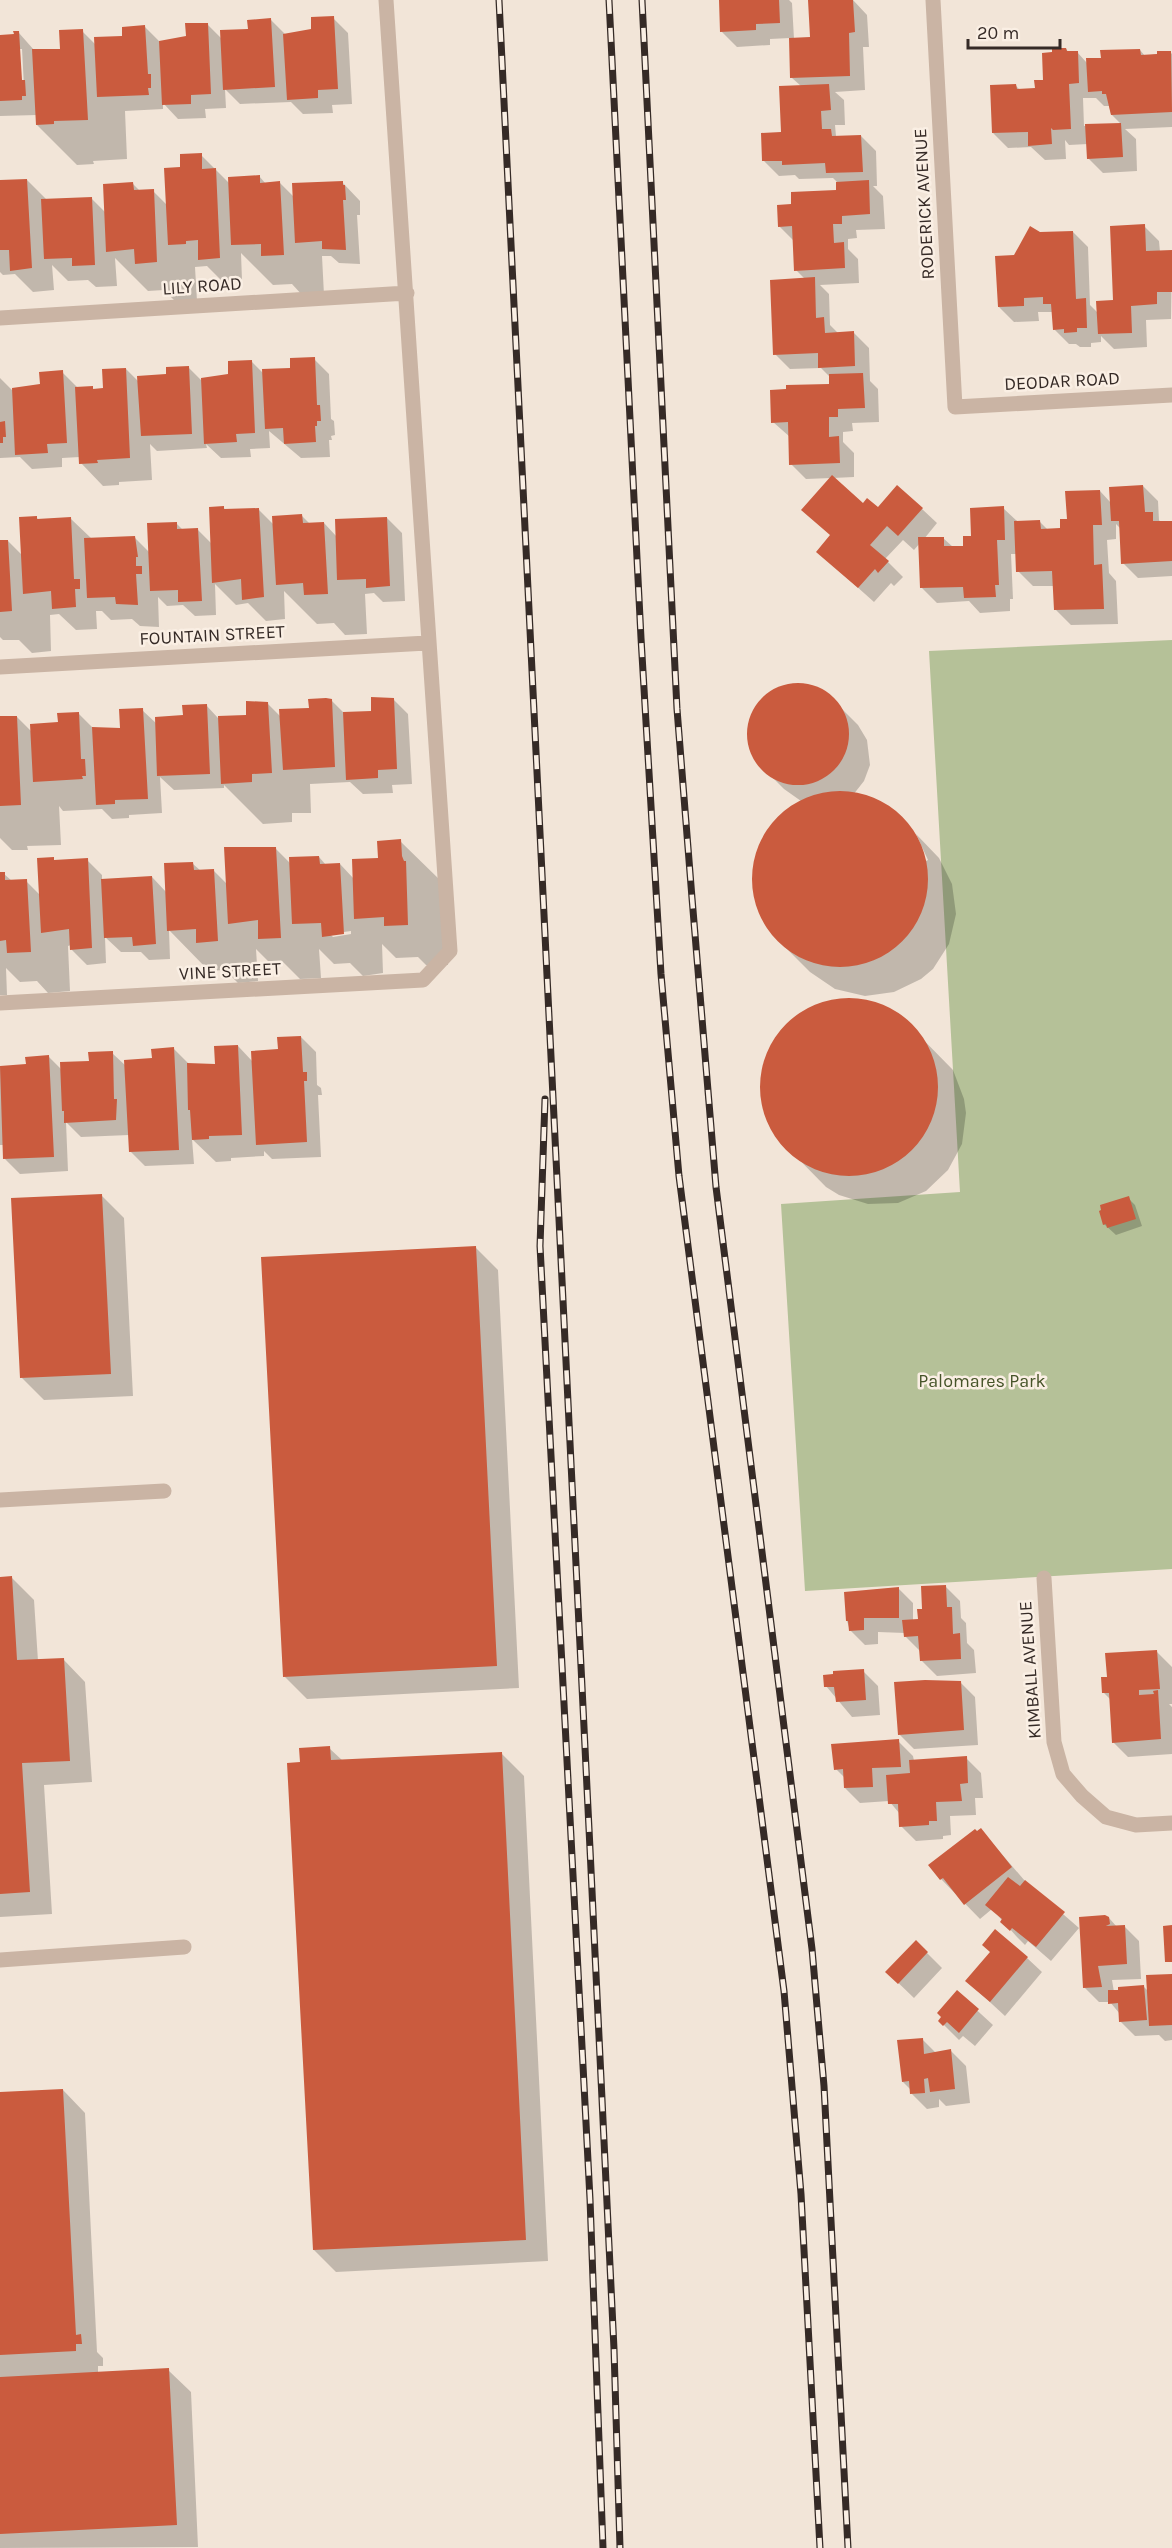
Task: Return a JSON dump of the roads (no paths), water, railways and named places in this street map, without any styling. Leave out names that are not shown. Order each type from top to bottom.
[{"type":"street","points":[[386,0],[407,293],[427,643]]},
{"type":"street","name":"RODERICK AVENUE","points":[[933,0],[955,407]]},
{"type":"street","name":"LILY ROAD","points":[[0,318],[407,293]]},
{"type":"street","name":"DEODAR ROAD","points":[[955,407],[1172,395]]},
{"type":"street","name":"FOUNTAIN STREET","points":[[0,667],[427,643]]},
{"type":"street","name":"VINE STREET","points":[[0,1003],[423,980],[450,951],[427,643]]},
{"type":"street","points":[[0,1500],[164,1491]]},
{"type":"street","name":"KIMBALL AVENUE","points":[[1044,1578],[1054,1742],[1063,1774],[1082,1797],[1106,1817],[1136,1825],[1172,1823]]},
{"type":"street","points":[[0,1960],[184,1947]]},
{"type":"railway","points":[[499,0],[614,2349],[620,2548]]},
{"type":"railway","points":[[609,0],[641,638],[661,974],[679,1176],[784,1991],[801,2194],[820,2548]]},
{"type":"railway","points":[[642,0],[677,709],[692,898],[716,1187],[812,1949],[824,2086],[848,2548]]},
{"type":"railway","points":[[545,1099],[540,1246],[590,2199],[603,2548]]},
{"type":"park label","name":"Palomares Park","points":[[982,1381]]}]
